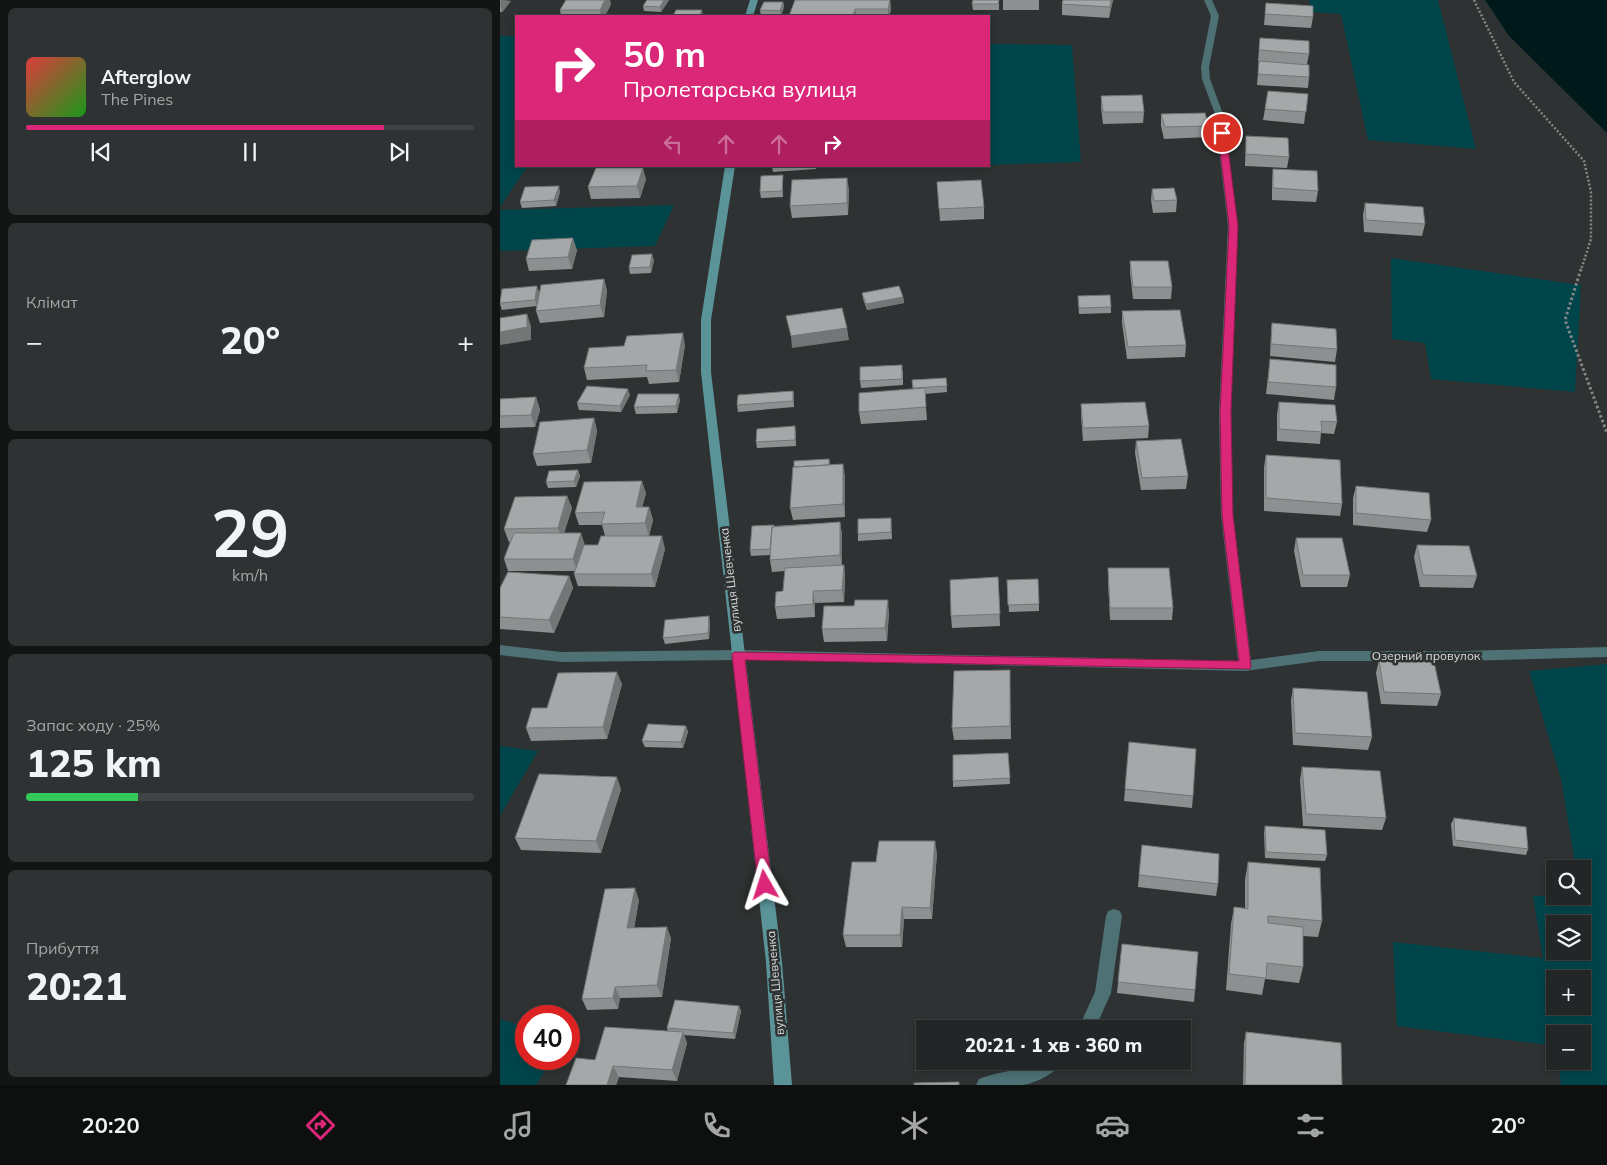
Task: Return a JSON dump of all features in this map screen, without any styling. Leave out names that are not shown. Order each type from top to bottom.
[{"type":"street","points":[[749,15],[754,0]]},
{"type":"street","points":[[1208,0],[1215,16],[1204,67],[1206,78],[1220,114],[1233,226],[1225,412],[1227,515],[1245,666]]},
{"type":"street","name":"вулиця Шевченка","points":[[730,167],[706,320],[706,372],[774,962],[783,1085]]},
{"type":"street","name":"Озерний провулок","points":[[500,650],[561,657],[738,655],[1245,666],[1319,656],[1462,656],[1607,652]]},
{"type":"street","points":[[1090,1020],[1103,993],[1114,916]]},
{"type":"street","points":[[985,1085],[1007,1083],[1039,1070]]},
{"type":"path","points":[[1474,0],[1514,82],[1584,161],[1591,192],[1591,239],[1565,320],[1607,434]]},
{"type":"shaded area","points":[[1309,0],[1438,0],[1476,149],[1368,140],[1341,14],[1311,12]]},
{"type":"shaded area","points":[[1485,0],[1607,0],[1607,133],[1509,36]]},
{"type":"shaded area","points":[[500,36],[515,36],[515,167],[527,167],[500,207]]},
{"type":"shaded area","points":[[990,44],[1072,45],[1081,162],[990,165]]},
{"type":"shaded area","points":[[674,205],[655,246],[500,251],[500,210]]},
{"type":"shaded area","points":[[1391,258],[1581,285],[1575,392],[1431,379],[1425,343],[1392,339]]},
{"type":"shaded area","points":[[1607,664],[1607,1085],[1561,1085],[1559,1070],[1591,1070],[1591,1025],[1546,1025],[1546,1045],[1397,1026],[1393,942],[1543,958],[1533,896],[1546,896],[1546,905],[1591,905],[1591,860],[1574,860],[1561,779],[1529,671]]},
{"type":"shaded area","points":[[500,746],[538,751],[500,816]]},
{"type":"shaded area","points":[[500,1019],[515,1024],[515,1070],[545,1070],[536,1085],[500,1085]]},
{"type":"building","points":[[566,0],[605,0],[600,10],[560,10]]},
{"type":"building","points":[[647,0],[664,0],[660,7],[643,6]]},
{"type":"building","points":[[795,0],[890,0],[888,9],[855,9],[853,15],[789,15]]},
{"type":"building","points":[[973,0],[999,0],[998,4],[972,4]]},
{"type":"building","points":[[1063,0],[1111,0],[1110,7],[1062,4]]},
{"type":"building","points":[[764,2],[783,2],[780,11],[760,10]]},
{"type":"building","points":[[1266,3],[1313,6],[1313,17],[1265,14]]},
{"type":"building","points":[[676,10],[702,10],[700,15],[674,15]]},
{"type":"building","points":[[1260,38],[1309,41],[1309,54],[1259,50]]},
{"type":"building","points":[[1259,61],[1309,65],[1309,77],[1258,74]]},
{"type":"building","points":[[1268,91],[1308,94],[1306,112],[1265,109]]},
{"type":"building","points":[[1142,95],[1144,112],[1103,112],[1101,96]]},
{"type":"building","points":[[1205,113],[1209,126],[1165,127],[1161,114]]},
{"type":"building","points":[[1246,136],[1288,138],[1289,157],[1246,154]]},
{"type":"building","points":[[596,168],[643,168],[637,186],[588,187]]},
{"type":"building","points":[[1273,169],[1317,171],[1318,191],[1273,188]]},
{"type":"building","points":[[783,175],[782,191],[760,192],[761,176]]},
{"type":"building","points":[[847,178],[847,203],[790,206],[792,180]]},
{"type":"building","points":[[981,180],[984,207],[939,209],[937,182]]},
{"type":"building","points":[[559,186],[554,200],[520,202],[525,187]]},
{"type":"building","points":[[1174,188],[1177,200],[1154,201],[1152,189]]},
{"type":"building","points":[[1365,203],[1423,207],[1425,224],[1366,220]]},
{"type":"building","points":[[573,238],[568,257],[526,259],[532,240]]},
{"type":"building","points":[[652,254],[650,267],[629,268],[632,255]]},
{"type":"building","points":[[1130,261],[1168,261],[1172,287],[1133,287]]},
{"type":"building","points":[[604,279],[600,305],[536,311],[541,285]]},
{"type":"building","points":[[537,286],[535,300],[500,303],[502,289]]},
{"type":"building","points":[[899,286],[903,297],[866,304],[862,293]]},
{"type":"building","points":[[1110,295],[1111,307],[1079,308],[1078,296]]},
{"type":"building","points":[[842,308],[847,328],[791,336],[786,316]]},
{"type":"building","points":[[1180,310],[1186,345],[1128,347],[1122,311]]},
{"type":"building","points":[[527,314],[527,327],[500,332],[500,318]]},
{"type":"building","points":[[1272,323],[1336,329],[1337,349],[1271,344]]},
{"type":"building","points":[[683,333],[676,370],[646,371],[647,365],[584,368],[589,348],[624,346],[627,336]]},
{"type":"building","points":[[1270,359],[1336,365],[1336,387],[1268,382]]},
{"type":"building","points":[[902,365],[902,379],[860,381],[860,367]]},
{"type":"building","points":[[946,378],[947,386],[913,388],[912,380]]},
{"type":"building","points":[[587,386],[628,389],[620,406],[577,403]]},
{"type":"building","points":[[925,388],[926,407],[859,412],[859,393]]},
{"type":"building","points":[[793,391],[793,401],[737,405],[738,395]]},
{"type":"building","points":[[638,394],[679,394],[676,406],[634,407]]},
{"type":"building","points":[[536,397],[531,415],[500,416],[500,399]]},
{"type":"building","points":[[1145,402],[1149,426],[1083,428],[1081,404]]},
{"type":"building","points":[[1279,402],[1335,405],[1337,422],[1321,421],[1322,432],[1279,429]]},
{"type":"building","points":[[594,418],[587,450],[533,454],[540,422]]},
{"type":"building","points":[[795,426],[795,440],[756,442],[757,429]]},
{"type":"building","points":[[1181,439],[1188,476],[1142,478],[1136,441]]},
{"type":"building","points":[[1266,455],[1340,460],[1342,504],[1266,498]]},
{"type":"building","points":[[829,459],[829,465],[794,467],[794,461]]},
{"type":"building","points":[[843,464],[843,504],[790,508],[793,467]]},
{"type":"building","points":[[578,470],[574,481],[546,482],[549,471]]},
{"type":"building","points":[[642,481],[636,507],[649,507],[645,523],[601,524],[605,512],[575,513],[584,482]]},
{"type":"building","points":[[1356,486],[1429,493],[1431,520],[1356,513]]},
{"type":"building","points":[[567,496],[558,528],[504,529],[515,497]]},
{"type":"building","points":[[891,518],[891,532],[858,534],[858,519]]},
{"type":"building","points":[[840,522],[840,555],[770,560],[772,527]]},
{"type":"building","points":[[774,525],[772,527],[770,549],[750,550],[752,526]]},
{"type":"building","points":[[514,533],[581,533],[573,559],[504,559]]},
{"type":"building","points":[[601,536],[662,536],[651,574],[574,574],[584,545],[598,545]]},
{"type":"building","points":[[1296,538],[1342,538],[1350,575],[1303,575]]},
{"type":"building","points":[[1417,545],[1469,546],[1477,576],[1423,575]]},
{"type":"building","points":[[844,565],[842,590],[813,591],[813,604],[775,607],[776,592],[783,591],[785,568]]},
{"type":"building","points":[[1108,568],[1169,568],[1173,608],[1110,608]]},
{"type":"building","points":[[508,572],[569,576],[549,620],[500,617],[500,588]]},
{"type":"building","points":[[998,577],[1000,614],[951,616],[950,580]]},
{"type":"building","points":[[1038,579],[1039,604],[1008,605],[1007,580]]},
{"type":"building","points":[[855,600],[888,600],[885,628],[822,629],[824,606],[854,606]]},
{"type":"building","points":[[709,616],[708,633],[663,638],[665,620]]},
{"type":"building","points":[[1379,660],[1434,662],[1441,694],[1384,692]]},
{"type":"building","points":[[1010,670],[1010,726],[952,728],[954,671]]},
{"type":"building","points":[[617,672],[603,727],[526,728],[532,708],[547,708],[558,673]]},
{"type":"building","points":[[1293,688],[1367,692],[1372,737],[1295,733]]},
{"type":"building","points":[[648,724],[686,726],[681,742],[642,741]]},
{"type":"building","points":[[1129,742],[1196,749],[1193,796],[1125,789]]},
{"type":"building","points":[[1008,753],[1010,778],[953,781],[953,755]]},
{"type":"building","points":[[1302,767],[1380,771],[1386,818],[1306,814]]},
{"type":"building","points":[[539,774],[617,777],[596,841],[515,838]]},
{"type":"building","points":[[1454,818],[1526,827],[1528,849],[1455,840]]},
{"type":"building","points":[[1265,826],[1325,830],[1327,855],[1266,852]]},
{"type":"building","points":[[879,841],[935,841],[930,908],[902,907],[900,935],[843,935],[852,862],[876,862]]},
{"type":"building","points":[[1142,845],[1219,854],[1218,884],[1139,875]]},
{"type":"building","points":[[1248,862],[1320,868],[1322,921],[1268,916],[1268,923],[1303,927],[1303,967],[1267,963],[1266,978],[1229,974],[1234,907],[1248,909]]},
{"type":"building","points":[[635,888],[627,928],[667,927],[657,985],[615,987],[613,998],[582,999],[605,889]]},
{"type":"building","points":[[1122,944],[1198,952],[1195,990],[1118,982]]},
{"type":"building","points":[[675,1000],[739,1006],[733,1033],[667,1028]]},
{"type":"building","points":[[605,1027],[683,1032],[672,1070],[613,1066],[607,1085],[566,1085],[572,1070],[580,1070],[580,1058],[595,1060]]},
{"type":"building","points":[[1246,1032],[1341,1043],[1342,1085],[1245,1085]]},
{"type":"building","points":[[959,1082],[959,1085],[914,1085],[914,1083]]},
{"type":"route","points":[[765,885],[738,655],[1245,666],[1227,515],[1225,412],[1233,226],[1222,133]]}]
